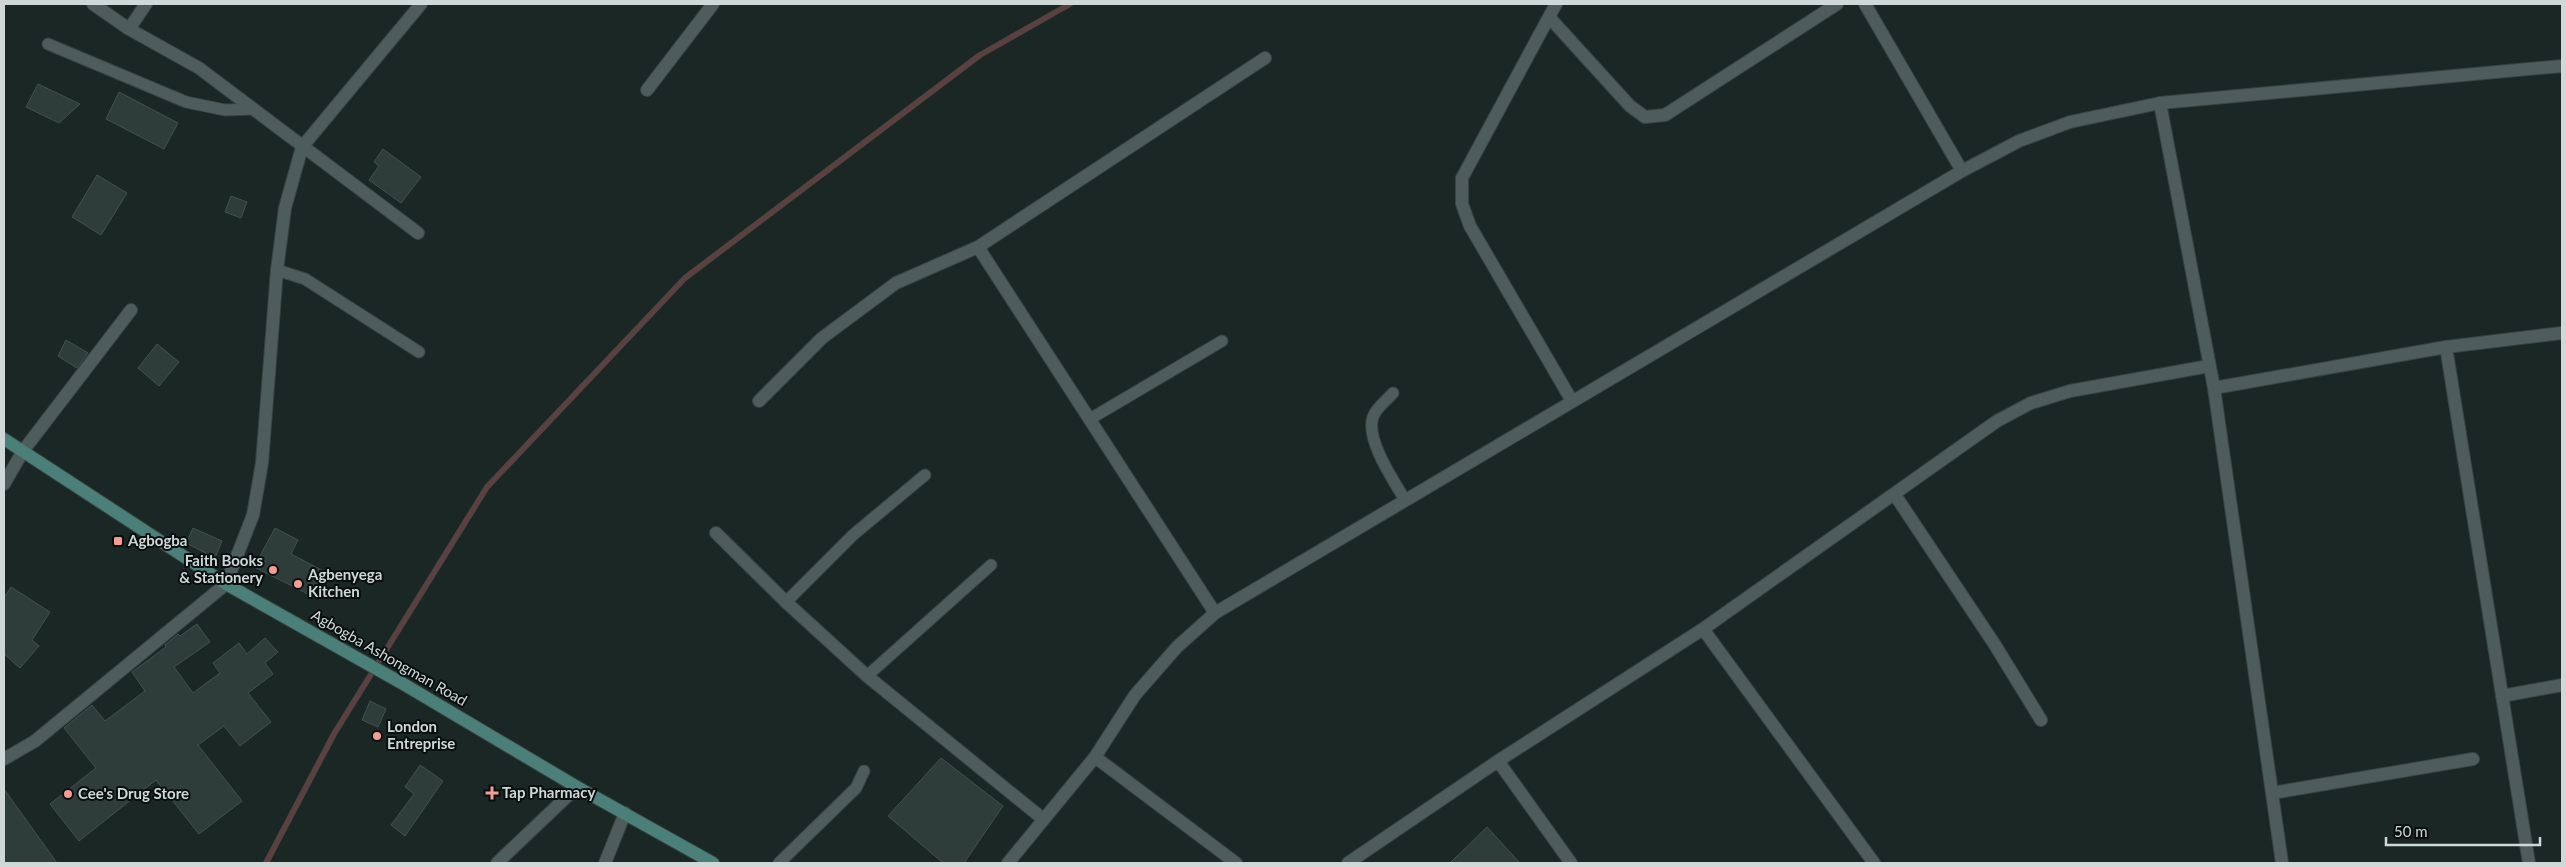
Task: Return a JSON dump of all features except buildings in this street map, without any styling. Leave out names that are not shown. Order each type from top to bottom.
[{"type":"street","points":[[92,4],[129,30],[199,68],[418,233]]},
{"type":"street","points":[[129,30],[146,4]]},
{"type":"street","points":[[4,759],[35,741],[226,584],[253,515],[262,463],[277,270],[285,208],[302,147],[421,4]]},
{"type":"street","points":[[647,90],[713,4]]},
{"type":"street","points":[[1556,4],[1462,178],[1462,204],[1470,226],[1572,402]]},
{"type":"street","points":[[1549,16],[1630,106],[1645,117],[1665,115],[1837,4]]},
{"type":"street","points":[[1865,4],[1962,171]]},
{"type":"street","points":[[759,401],[822,338],[896,283],[978,247],[1265,58]]},
{"type":"street","points":[[1008,863],[1095,757],[1135,695],[1177,647],[1215,613],[1962,171],[2019,141],[2070,122],[2160,103],[2562,66]]},
{"type":"street","points":[[2160,103],[2214,388],[2282,863]]},
{"type":"street","points":[[978,247],[1215,613]]},
{"type":"street","points":[[4,484],[23,451],[130,310]]},
{"type":"street","points":[[2214,388],[2446,347],[2562,333]]},
{"type":"street","points":[[2446,347],[2529,863]]},
{"type":"street","points":[[1348,863],[1498,761],[1703,629],[1997,421],[2031,403],[2070,391],[2209,366]]},
{"type":"street","name":"Agbogba Ashongman Road","points":[[4,439],[226,584],[405,685],[577,787],[713,863]]},
{"type":"street","points":[[1894,495],[1995,645],[2041,720]]},
{"type":"street","points":[[716,533],[786,602],[867,676],[1043,819]]},
{"type":"street","points":[[1703,629],[1874,863]]},
{"type":"street","points":[[2502,696],[2562,685]]},
{"type":"street","points":[[1095,757],[1236,863]]},
{"type":"street","points":[[2272,793],[2473,759]]},
{"type":"street","points":[[1498,761],[1571,863]]},
{"type":"street","points":[[497,863],[577,787]]},
{"type":"street","points":[[605,863],[625,813]]},
{"type":"lane","points":[[48,44],[186,102],[225,110],[254,108]]},
{"type":"lane","points":[[277,270],[305,280],[419,352]]},
{"type":"lane","points":[[1090,419],[1222,341]]},
{"type":"lane","points":[[1393,393],[1373,416],[1372,433],[1387,469],[1405,500]]},
{"type":"lane","points":[[786,602],[853,535],[924,475]]},
{"type":"lane","points":[[867,676],[991,565]]},
{"type":"lane","points":[[779,863],[856,788],[864,771]]},
{"type":"waterway","points":[[266,863],[334,734],[487,487],[685,278],[980,55],[1070,4]]},
{"type":"place","name":"Agbogba","points":[[118,541]]},
{"type":"place","name":"Faith Books & Stationery","points":[[273,570]]},
{"type":"place","name":"Agbenyega Kitchen","points":[[298,584]]},
{"type":"place","name":"London Entreprise","points":[[377,736]]},
{"type":"place","name":"Tap Pharmacy","points":[[492,793]]},
{"type":"place","name":"Cee's Drug Store","points":[[68,794]]}]
